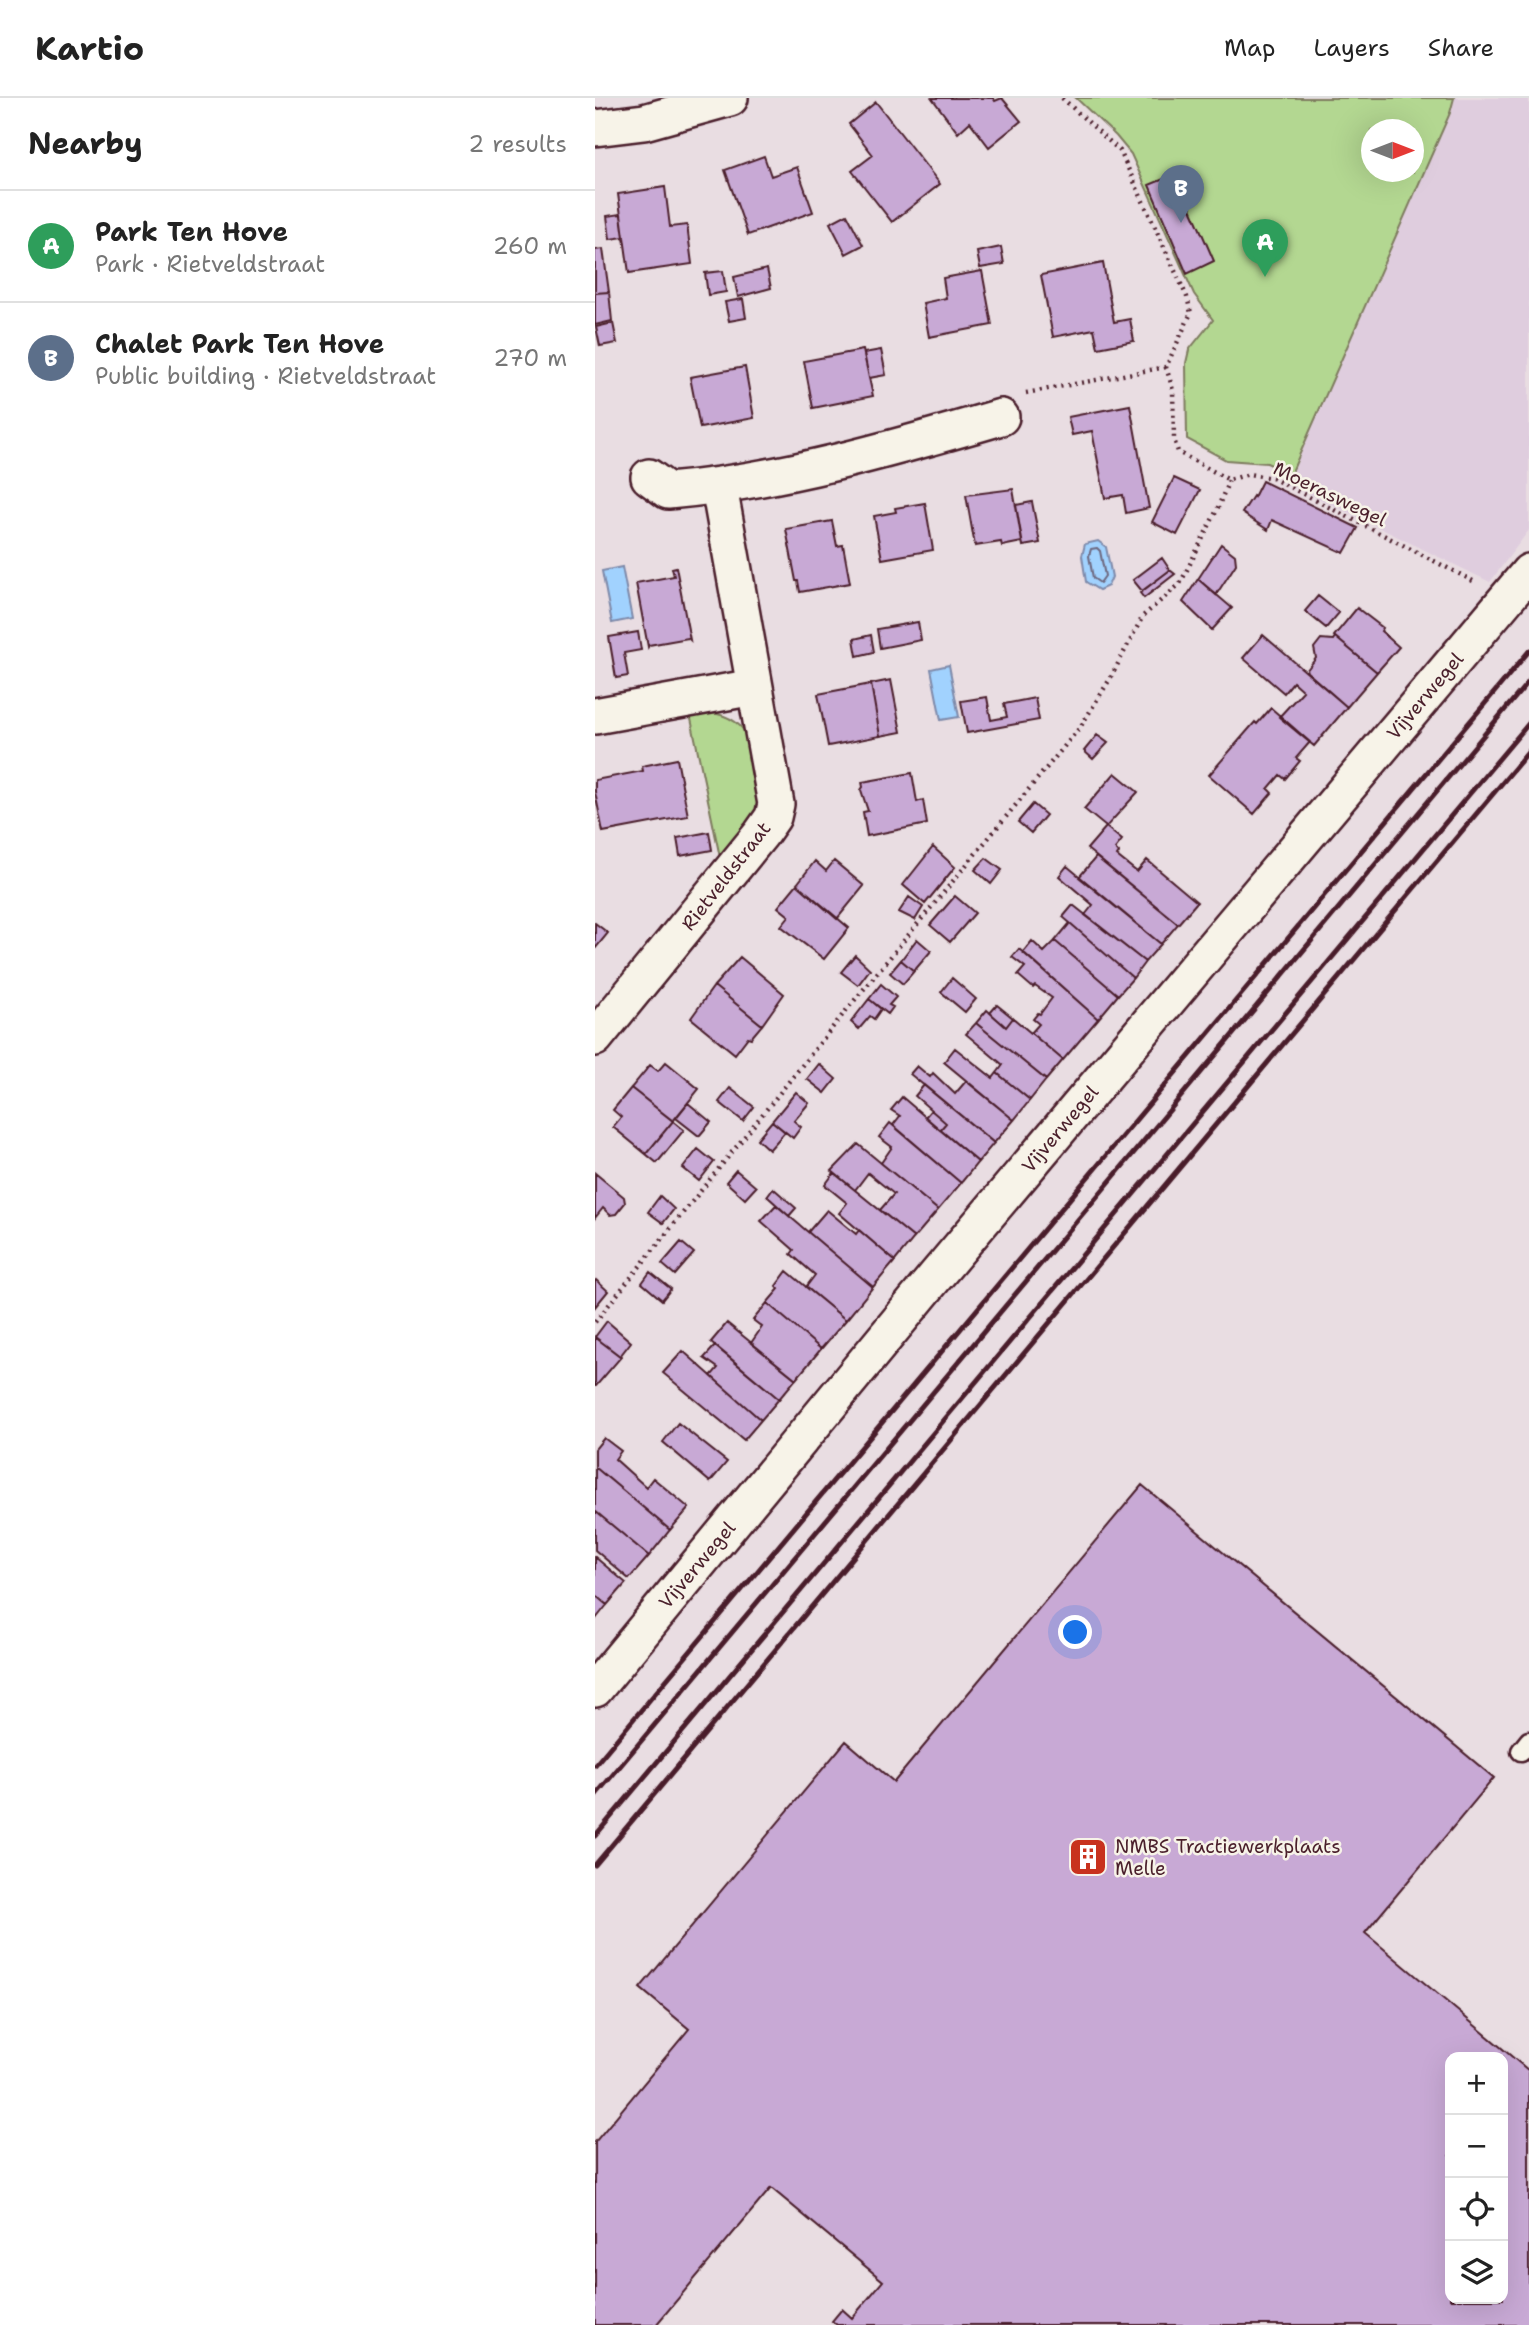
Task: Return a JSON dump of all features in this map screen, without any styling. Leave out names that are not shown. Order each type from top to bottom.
[{"type":"street","points":[[595,128],[644,122],[730,98]]},
{"type":"street","points":[[649,477],[668,491],[719,487],[885,451],[1001,417]]},
{"type":"street","name":"Rietveldstraat","points":[[595,1038],[761,834],[773,817],[776,804],[719,487]]},
{"type":"street","name":"Vijverwegel","points":[[595,1689],[935,1277],[1518,585]]},
{"type":"street","points":[[595,716],[754,687]]},
{"type":"path","points":[[595,1322],[849,1007],[1081,726],[1110,680],[1143,616],[1180,584],[1229,480],[1178,452],[1174,439],[1173,390],[1166,367],[1191,313],[1187,297],[1120,151],[1062,98]]},
{"type":"path","points":[[1001,417],[1021,394],[1166,367]]},
{"type":"path","name":"Moeraswegel","points":[[1229,480],[1249,474],[1272,478],[1518,585]]},
{"type":"shaded area","points":[[1454,98],[1529,98],[1529,530],[1490,582],[1292,485],[1291,474],[1420,182],[1424,182],[1424,172]]},
{"type":"green space","points":[[1076,98],[1454,98],[1424,172],[1424,119],[1361,119],[1361,182],[1420,182],[1291,474],[1267,463],[1226,460],[1187,439],[1186,363],[1189,350],[1213,320],[1194,294],[1131,154]]},
{"type":"green space","points":[[700,712],[735,721],[745,732],[755,760],[759,811],[721,862],[690,714]]},
{"type":"water","points":[[1098,541],[1106,547],[1112,577],[1108,586],[1099,590],[1086,582],[1082,556],[1085,544]]},
{"type":"water","points":[[622,567],[632,619],[612,623],[602,571]]},
{"type":"water","points":[[949,665],[959,717],[941,720],[931,669]]},
{"type":"building","points":[[932,98],[993,98],[995,101],[1002,98],[1021,121],[989,147],[970,122],[958,133]]},
{"type":"building","points":[[876,102],[940,184],[892,222],[852,171],[873,155],[849,124]]},
{"type":"building","points":[[764,156],[771,176],[797,167],[813,212],[748,235],[725,170]]},
{"type":"building","points":[[1176,174],[1214,261],[1187,274],[1149,185]]},
{"type":"building","points":[[665,187],[670,227],[687,225],[692,264],[629,273],[618,194]]},
{"type":"building","points":[[621,214],[624,237],[610,239],[607,216]]},
{"type":"building","points":[[847,214],[863,245],[846,254],[830,223]]},
{"type":"building","points":[[1001,247],[1004,264],[980,268],[977,252]]},
{"type":"building","points":[[603,249],[609,292],[595,293],[595,250]]},
{"type":"building","points":[[1103,263],[1114,322],[1130,319],[1134,341],[1098,348],[1094,329],[1053,337],[1041,275]]},
{"type":"building","points":[[767,269],[771,288],[738,297],[734,277]]},
{"type":"building","points":[[723,271],[726,292],[708,295],[705,273]]},
{"type":"building","points":[[982,271],[992,325],[929,337],[923,303],[946,298],[943,278]]},
{"type":"building","points":[[609,292],[612,321],[595,325],[595,293]]},
{"type":"building","points":[[743,299],[746,318],[729,321],[725,302]]},
{"type":"building","points":[[613,323],[617,343],[600,346],[596,327]]},
{"type":"building","points":[[863,350],[873,396],[813,408],[804,361]]},
{"type":"building","points":[[881,350],[886,375],[869,378],[864,353]]},
{"type":"building","points":[[745,367],[754,418],[700,428],[690,377]]},
{"type":"building","points":[[1130,405],[1149,508],[1126,513],[1123,495],[1105,498],[1092,431],[1072,435],[1068,417]]},
{"type":"building","points":[[1174,478],[1200,490],[1177,535],[1152,522]]},
{"type":"building","points":[[1262,481],[1358,528],[1344,553],[1272,520],[1268,530],[1242,513]]},
{"type":"building","points":[[1013,489],[1022,542],[1002,546],[1001,542],[975,546],[966,495]]},
{"type":"building","points":[[1032,502],[1040,543],[1023,546],[1016,505]]},
{"type":"building","points":[[925,503],[933,550],[882,559],[874,516],[896,512],[895,508]]},
{"type":"building","points":[[832,521],[837,546],[843,545],[850,583],[800,592],[786,529]]},
{"type":"building","points":[[1221,544],[1235,555],[1236,564],[1216,595],[1198,579]]},
{"type":"building","points":[[1162,558],[1170,570],[1142,591],[1133,580]]},
{"type":"building","points":[[676,567],[690,640],[688,638],[648,647],[636,583],[674,576],[672,568]]},
{"type":"building","points":[[1170,570],[1175,574],[1144,598],[1140,593]]},
{"type":"building","points":[[1198,579],[1232,608],[1212,630],[1183,602]]},
{"type":"building","points":[[1318,596],[1339,613],[1326,628],[1305,611]]},
{"type":"building","points":[[1357,608],[1383,628],[1381,631],[1399,647],[1377,672],[1334,636]]},
{"type":"building","points":[[918,622],[921,640],[880,648],[877,629]]},
{"type":"building","points":[[638,632],[641,650],[624,653],[628,676],[616,678],[609,637]]},
{"type":"building","points":[[871,635],[874,652],[857,656],[854,639]]},
{"type":"building","points":[[1263,635],[1347,707],[1314,746],[1279,717],[1303,691],[1293,682],[1284,693],[1243,658]]},
{"type":"building","points":[[1335,637],[1377,672],[1347,707],[1306,671],[1316,658],[1314,648],[1321,639],[1333,640]]},
{"type":"building","points":[[891,680],[901,732],[880,736],[871,684]]},
{"type":"building","points":[[871,684],[880,736],[828,746],[818,694]]},
{"type":"building","points":[[987,697],[991,720],[1007,717],[1004,704],[1035,698],[1039,720],[967,733],[961,701]]},
{"type":"building","points":[[1271,708],[1310,742],[1296,758],[1300,761],[1285,779],[1280,775],[1268,789],[1272,793],[1254,814],[1209,775],[1255,722],[1257,724]]},
{"type":"building","points":[[1097,735],[1108,743],[1093,759],[1084,751]]},
{"type":"building","points":[[677,759],[688,816],[603,832],[595,780],[643,771],[642,766]]},
{"type":"building","points":[[912,773],[917,802],[923,800],[927,824],[867,836],[863,812],[868,811],[861,790],[862,782]]},
{"type":"building","points":[[1115,773],[1138,792],[1106,827],[1084,809]]},
{"type":"building","points":[[1033,804],[1046,815],[1031,833],[1018,822]]},
{"type":"building","points":[[1106,827],[1122,840],[1115,849],[1119,853],[1117,856],[1137,872],[1147,860],[1197,902],[1178,924],[1087,849]]},
{"type":"building","points":[[709,832],[712,850],[680,856],[677,838]]},
{"type":"building","points":[[933,847],[955,867],[925,904],[903,885]]},
{"type":"building","points":[[1096,857],[1178,924],[1161,944],[1079,877]]},
{"type":"building","points":[[986,858],[1002,870],[991,884],[975,870]]},
{"type":"building","points":[[815,861],[826,871],[834,861],[864,886],[837,919],[797,884]]},
{"type":"building","points":[[1067,866],[1161,944],[1145,962],[1085,915],[1093,905],[1059,876]]},
{"type":"building","points":[[797,884],[849,928],[824,959],[781,926],[789,916],[778,907]]},
{"type":"building","points":[[955,896],[975,913],[950,942],[930,925]]},
{"type":"building","points":[[909,897],[923,907],[915,920],[899,912]]},
{"type":"building","points":[[1073,905],[1145,962],[1133,978],[1063,917]]},
{"type":"building","points":[[595,923],[608,933],[595,949]]},
{"type":"building","points":[[1070,923],[1133,978],[1118,995],[1055,941]]},
{"type":"building","points":[[917,939],[931,951],[914,971],[901,960]]},
{"type":"building","points":[[1032,941],[1044,952],[1055,941],[1118,995],[1098,1019],[1023,952]]},
{"type":"building","points":[[1019,949],[1098,1019],[1063,1060],[1031,1033],[1039,1024],[1033,1019],[1052,998],[1035,986],[1033,988],[1018,975],[1025,967],[1012,957]]},
{"type":"building","points":[[855,955],[870,969],[858,985],[841,972]]},
{"type":"building","points":[[740,957],[784,994],[762,1025],[714,986]]},
{"type":"building","points":[[901,960],[914,971],[903,984],[890,973]]},
{"type":"building","points":[[952,978],[976,999],[965,1012],[941,992]]},
{"type":"building","points":[[881,984],[896,997],[889,1005],[893,1007],[888,1014],[869,999]]},
{"type":"building","points":[[714,986],[762,1025],[735,1054],[691,1018]]},
{"type":"building","points":[[869,999],[881,1009],[874,1019],[870,1016],[859,1029],[851,1022]]},
{"type":"building","points":[[997,1005],[1013,1018],[1006,1027],[990,1013]]},
{"type":"building","points":[[987,1010],[1006,1027],[1013,1018],[1063,1060],[1046,1080],[976,1023]]},
{"type":"building","points":[[976,1023],[1046,1080],[1030,1100],[997,1073],[1003,1065],[966,1034]]},
{"type":"building","points":[[955,1048],[993,1078],[997,1073],[1030,1100],[1014,1120],[944,1062]]},
{"type":"building","points":[[666,1062],[699,1089],[673,1121],[631,1088],[650,1065],[658,1071]]},
{"type":"building","points":[[819,1064],[836,1079],[825,1093],[807,1079]]},
{"type":"building","points":[[917,1066],[930,1077],[933,1073],[955,1094],[966,1081],[1014,1120],[994,1143],[910,1074]]},
{"type":"building","points":[[924,1085],[994,1143],[978,1162],[940,1130],[946,1123],[915,1096]]},
{"type":"building","points":[[631,1088],[673,1121],[646,1154],[613,1127],[621,1117],[613,1110]]},
{"type":"building","points":[[730,1088],[754,1107],[743,1121],[719,1102]]},
{"type":"building","points":[[796,1092],[809,1103],[794,1121],[801,1127],[793,1138],[772,1121]]},
{"type":"building","points":[[902,1097],[978,1162],[961,1183],[893,1125],[900,1116],[891,1110]]},
{"type":"building","points":[[688,1103],[711,1122],[699,1136],[676,1118]]},
{"type":"building","points":[[931,1110],[946,1123],[940,1130],[925,1117]]},
{"type":"building","points":[[673,1121],[684,1130],[657,1163],[646,1154]]},
{"type":"building","points":[[772,1121],[785,1132],[769,1150],[757,1139]]},
{"type":"building","points":[[890,1123],[961,1183],[938,1210],[881,1163],[892,1147],[879,1137]]},
{"type":"building","points":[[858,1144],[938,1210],[914,1238],[880,1210],[894,1194],[868,1173],[855,1190],[832,1171]]},
{"type":"building","points":[[698,1149],[714,1162],[699,1181],[683,1168]]},
{"type":"building","points":[[736,1170],[756,1187],[745,1199],[726,1182]]},
{"type":"building","points":[[595,1173],[624,1197],[625,1203],[616,1214],[610,1215],[603,1208],[595,1218]]},
{"type":"building","points":[[834,1173],[914,1238],[895,1261],[839,1213],[847,1203],[825,1185]]},
{"type":"building","points":[[773,1188],[796,1208],[789,1216],[767,1196]]},
{"type":"building","points":[[660,1196],[674,1209],[663,1223],[648,1212]]},
{"type":"building","points":[[776,1205],[873,1287],[846,1320],[806,1287],[815,1275],[791,1254],[794,1250],[761,1221]]},
{"type":"building","points":[[827,1210],[856,1234],[859,1230],[895,1261],[873,1287],[808,1232]]},
{"type":"building","points":[[681,1242],[694,1253],[675,1275],[662,1264]]},
{"type":"building","points":[[787,1271],[846,1320],[821,1349],[767,1303],[779,1289],[776,1286]]},
{"type":"building","points":[[650,1272],[671,1289],[662,1300],[642,1283]]},
{"type":"building","points":[[595,1281],[608,1291],[595,1307]]},
{"type":"building","points":[[767,1303],[821,1349],[796,1379],[751,1343],[762,1327],[753,1320]]},
{"type":"building","points":[[607,1321],[631,1342],[620,1356],[595,1337]]},
{"type":"building","points":[[727,1323],[796,1379],[779,1399],[711,1342]]},
{"type":"building","points":[[595,1337],[621,1357],[596,1386],[595,1386]]},
{"type":"building","points":[[715,1346],[779,1399],[761,1420],[711,1376],[718,1368],[704,1358]]},
{"type":"building","points":[[683,1351],[761,1420],[744,1440],[663,1373]]},
{"type":"building","points":[[678,1423],[727,1462],[710,1482],[663,1442]]},
{"type":"building","points":[[604,1438],[621,1451],[615,1459],[646,1487],[653,1478],[689,1508],[670,1530],[595,1467],[595,1449]]},
{"type":"building","points":[[595,1467],[670,1530],[649,1556],[595,1511]]},
{"type":"building","name":"NMBS Tractiewerkplaats Melle","points":[[1142,1485],[1494,1778],[1365,1933],[1506,2052],[1445,2052],[1445,2304],[1508,2304],[1508,2053],[1529,2071],[1529,2325],[837,2325],[832,2321],[842,2309],[852,2318],[883,2281],[771,2188],[656,2325],[595,2325],[595,2142],[689,2029],[640,1988],[846,1741],[894,1782]]},
{"type":"building","points":[[595,1511],[649,1556],[629,1579],[595,1550]]},
{"type":"building","points":[[595,1557],[626,1583],[607,1605],[595,1595]]},
{"type":"building","points":[[595,1595],[607,1605],[595,1620]]},
{"type":"railway","points":[[595,1765],[1529,651]]},
{"type":"railway","points":[[595,1796],[1529,681]]},
{"type":"railway","points":[[595,1836],[1529,723]]},
{"type":"railway","points":[[595,1865],[1529,751]]},
{"type":"place","name":"Chalet Park Ten Hove","points":[[1181,223]]},
{"type":"place","name":"Park Ten Hove","points":[[1265,277]]},
{"type":"place","name":"NMBS Tractiewerkplaats Melle","points":[[1088,1857]]}]
